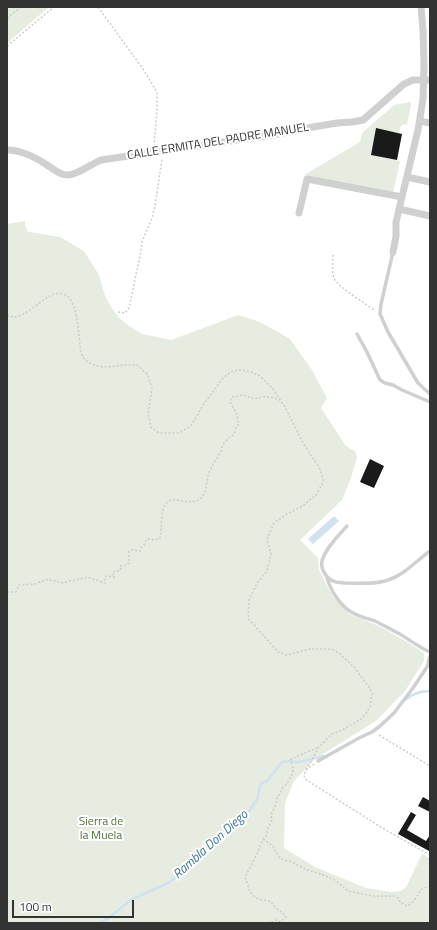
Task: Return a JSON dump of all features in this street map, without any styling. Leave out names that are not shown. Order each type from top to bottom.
[{"type":"street","points":[[394,252],[396,222],[420,121],[427,80],[427,30],[421,7]]},
{"type":"street","name":"CALLE ERMITA DEL PADRE MANUEL","points":[[7,150],[19,151],[31,155],[60,174],[68,176],[94,162],[101,160],[163,152],[363,120],[404,84],[413,80],[427,80]]},
{"type":"street","points":[[420,121],[430,124]]},
{"type":"street","points":[[407,177],[430,182]]},
{"type":"street","points":[[299,213],[307,179],[402,196]]},
{"type":"street","points":[[399,209],[430,216]]},
{"type":"lane","points":[[394,252],[381,304],[380,314],[390,337],[418,383],[430,394]]},
{"type":"lane","points":[[357,334],[380,380],[430,402]]},
{"type":"lane","points":[[347,526],[324,554],[322,563],[323,570],[329,586],[345,608],[399,633],[430,652]]},
{"type":"lane","points":[[327,578],[335,582],[363,584],[387,581],[400,575],[430,551]]},
{"type":"lane","points":[[318,761],[372,732],[394,713],[427,667],[430,656]]},
{"type":"path","points":[[7,18],[21,7]]},
{"type":"path","points":[[7,46],[54,7]]},
{"type":"path","points":[[98,7],[143,69],[157,92],[153,153]]},
{"type":"path","points":[[118,312],[125,313],[129,308],[142,242],[152,218],[155,206],[163,152]]},
{"type":"path","points":[[333,255],[333,272],[335,280],[380,314]]},
{"type":"path","points":[[7,315],[13,317],[18,316],[52,295],[59,294],[66,296],[72,303],[75,310],[80,350],[84,358],[90,363],[100,367],[126,365],[137,366],[148,375],[152,389],[148,414],[151,426],[157,432],[161,433],[181,432],[192,424],[203,405],[217,386],[224,377],[233,371],[241,370],[260,376],[273,389],[285,407],[303,443],[320,469],[323,479],[317,494],[304,505],[274,523],[267,539],[271,554],[267,571],[258,583],[249,600],[248,618],[278,652],[282,654],[287,655],[310,649],[334,650],[355,668],[372,693],[370,706],[361,720],[332,734],[319,747],[291,759],[293,766],[291,778],[283,787],[277,798],[271,815],[272,820],[266,836],[263,839],[245,877],[250,892],[255,897],[271,902],[286,916],[283,920],[278,922],[276,920],[273,922],[270,921],[270,923]]},
{"type":"path","points":[[7,592],[16,592],[18,586],[35,584],[45,580],[52,580],[61,583],[90,578],[105,583],[106,576],[115,577],[113,572],[121,570],[120,566],[127,565],[129,563],[129,552],[131,550],[140,551],[147,539],[155,540],[160,538],[163,508],[166,502],[170,500],[189,502],[195,501],[201,498],[205,492],[209,472],[216,457],[227,439],[235,433],[239,424],[236,412],[230,401],[232,397],[243,395],[255,399],[265,396],[280,400]]},
{"type":"path","points":[[372,732],[430,766]]},
{"type":"path","points":[[318,761],[306,770],[304,775],[305,780],[384,830],[430,855]]},
{"type":"path","points":[[263,839],[274,846],[281,859],[335,880],[345,889],[352,892],[374,896],[394,896],[398,898],[401,903],[407,906],[420,890],[430,886]]},
{"type":"green space","points":[[7,7],[49,7],[7,43]]},
{"type":"green space","points":[[411,102],[407,125],[404,124],[401,126],[399,133],[376,129],[371,155],[400,161],[393,193],[304,175],[360,142],[362,133],[394,105]]},
{"type":"green space","name":"Sierra de la Muela","points":[[25,221],[25,227],[29,232],[60,237],[84,251],[99,275],[105,296],[111,307],[119,318],[142,334],[171,340],[238,315],[260,322],[290,339],[312,370],[327,398],[321,408],[346,446],[355,451],[357,457],[351,478],[342,500],[300,540],[318,558],[319,570],[333,597],[349,614],[379,626],[404,640],[424,653],[424,661],[405,691],[376,721],[315,759],[294,781],[285,803],[284,848],[315,867],[366,888],[391,892],[401,891],[406,887],[422,854],[430,858],[430,923],[7,923],[7,224]]},
{"type":"water","points":[[334,516],[339,521],[313,544],[308,539]]},
{"type":"building","points":[[376,128],[402,134],[397,160],[371,155]]},
{"type":"building","points":[[370,459],[384,466],[374,488],[360,482]]},
{"type":"building","points":[[423,797],[430,801],[430,812],[418,806]]},
{"type":"building","points":[[411,812],[416,815],[407,830],[426,841],[430,835],[429,851],[398,834]]},
{"type":"waterway","name":"Rambla Don Diego","points":[[405,700],[416,693],[430,691]]},
{"type":"waterway","name":"Rambla Don Diego","points":[[99,923],[107,919],[131,900],[170,882],[202,851],[218,842],[230,831],[239,818],[251,809],[258,797],[260,784],[267,781],[282,762],[298,762],[324,756]]}]
